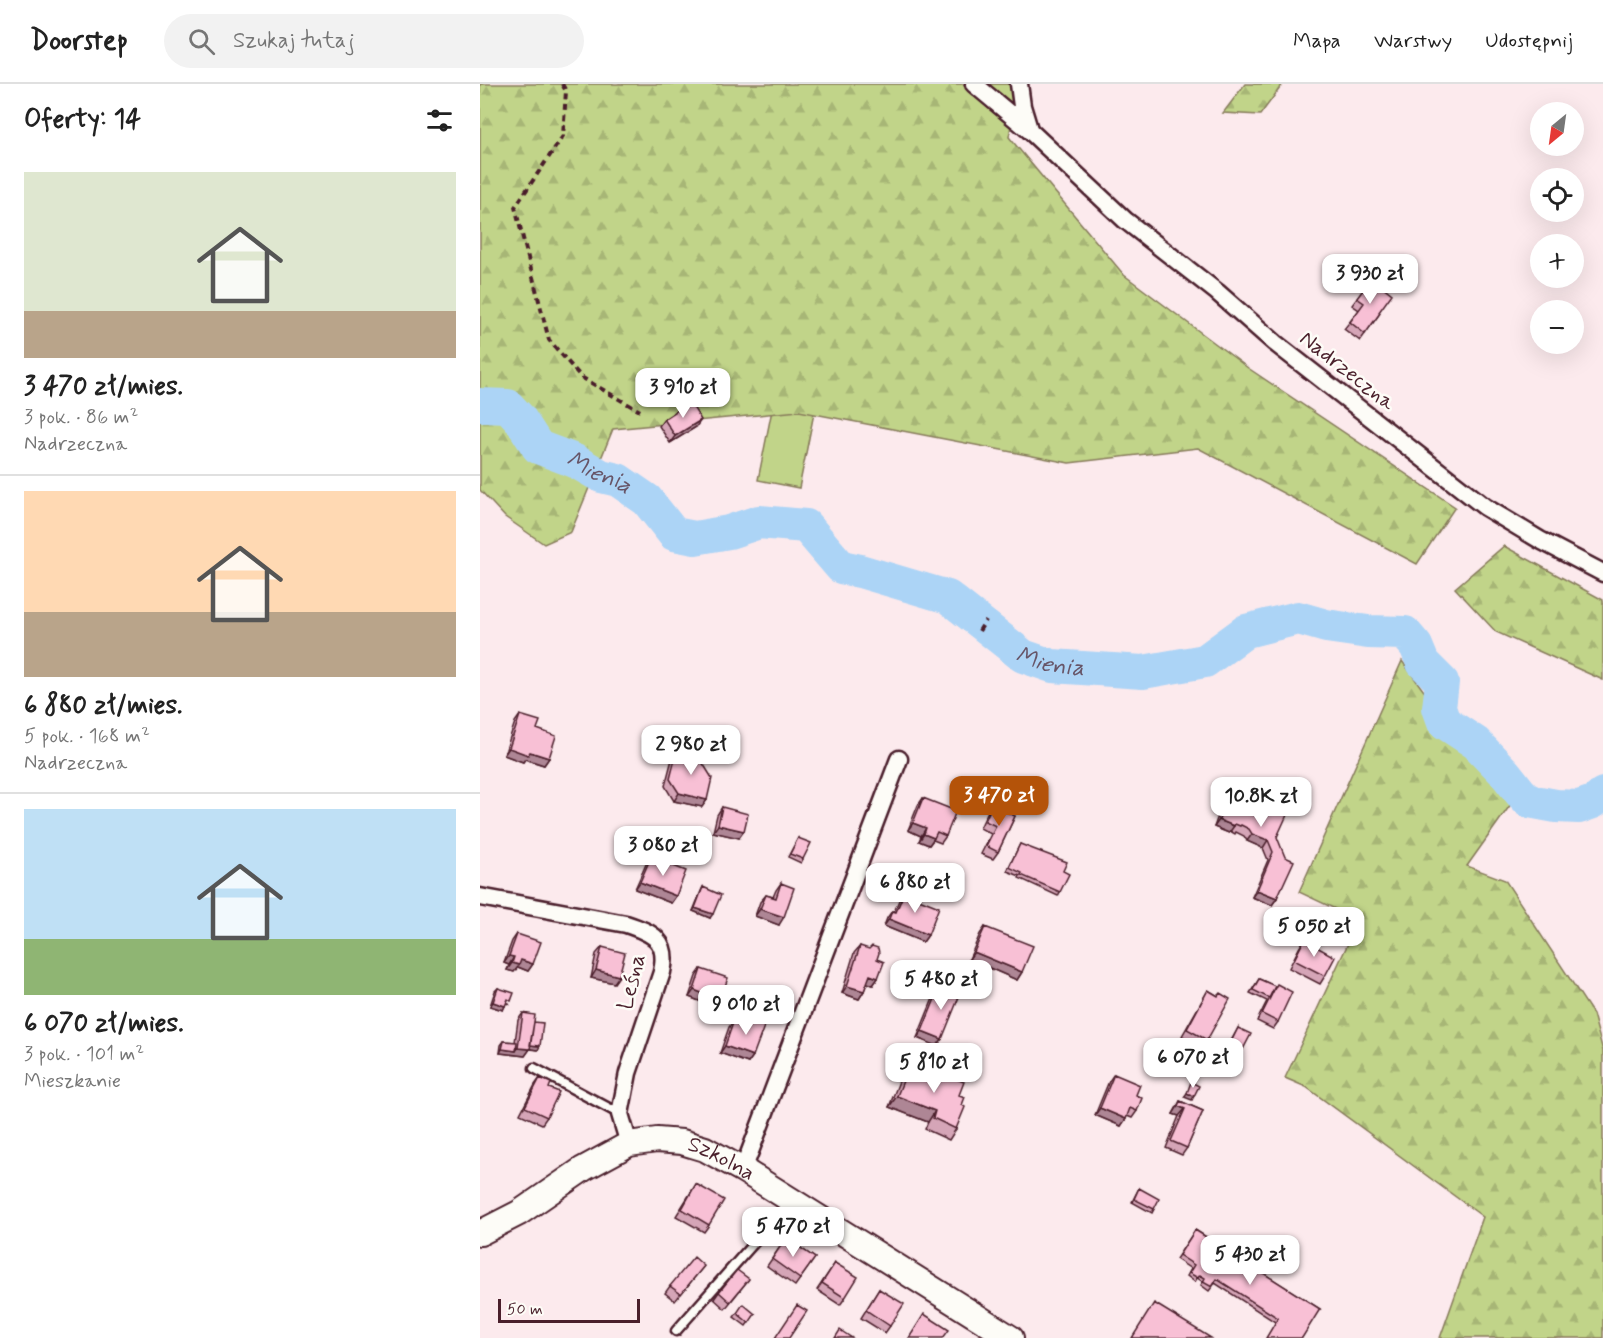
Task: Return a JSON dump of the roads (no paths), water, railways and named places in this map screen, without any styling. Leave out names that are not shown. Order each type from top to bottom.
[{"type":"street","name":"Nadrzeczna","points":[[974,84],[1029,130],[1125,220],[1217,292],[1275,343],[1485,507],[1540,540],[1603,573]]},
{"type":"street","points":[[1019,84],[1029,130]]},
{"type":"street","points":[[743,1170],[899,759]]},
{"type":"street","name":"Leśna","points":[[480,897],[626,924],[657,938],[663,949],[664,961],[628,1073],[620,1114],[629,1144]]},
{"type":"street","name":"Szkolna","points":[[480,1233],[519,1213],[583,1169],[629,1144],[657,1140],[682,1142],[705,1149],[743,1170],[1011,1338]]},
{"type":"lane","points":[[534,1068],[620,1114]]},
{"type":"lane","points":[[676,1331],[791,1201]]},
{"type":"waterway","name":"Mienia","points":[[480,405],[508,406],[520,419],[538,447],[575,461],[601,476],[618,480],[647,500],[674,534],[695,538],[729,532],[759,522],[806,526],[841,567],[948,597],[1023,656],[1052,666],[1143,672],[1205,661],[1246,631],[1298,618],[1326,626],[1368,632],[1405,633],[1416,646],[1423,663],[1442,682],[1439,708],[1444,722],[1476,743],[1529,801],[1579,807],[1593,802],[1603,794]]}]
